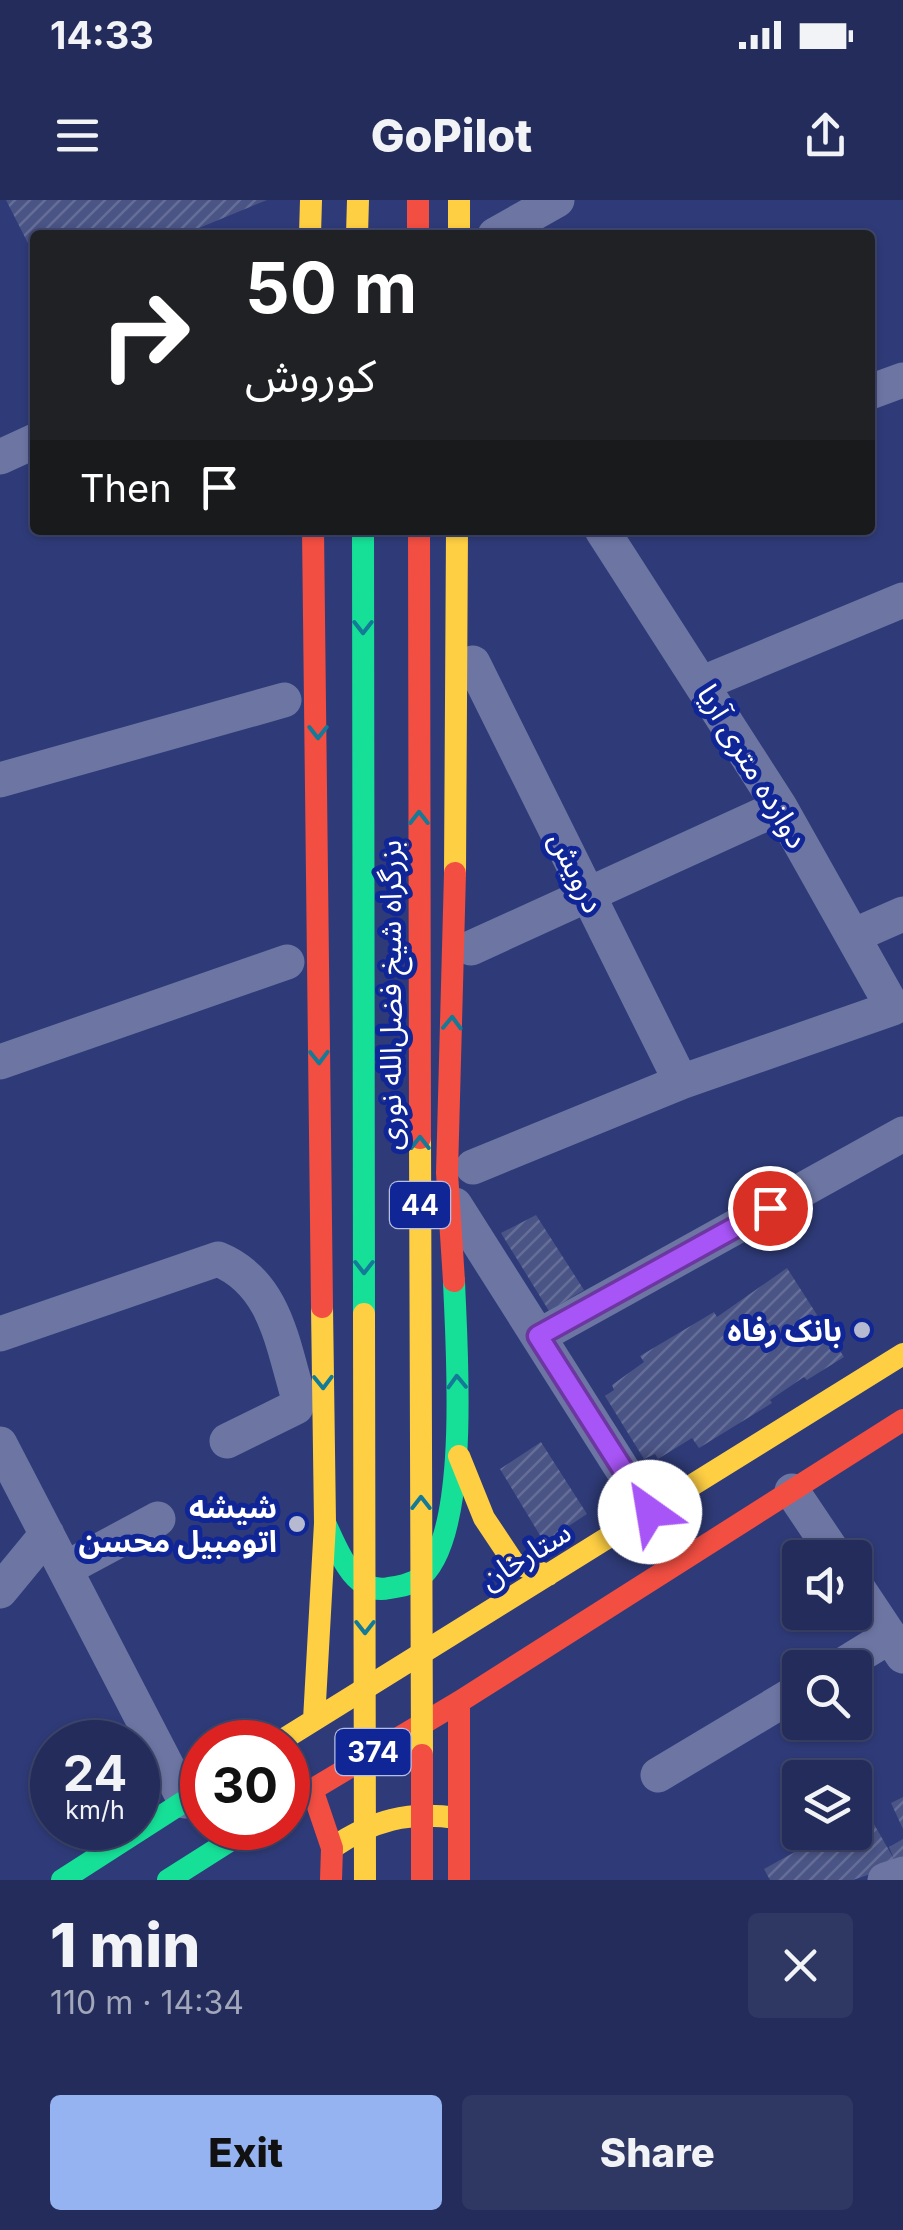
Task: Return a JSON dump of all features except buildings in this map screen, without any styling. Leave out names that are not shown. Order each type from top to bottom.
[{"type":"main road","points":[[310,230],[311,200]]},
{"type":"main road","points":[[357,230],[358,200]]},
{"type":"main road","points":[[418,200],[418,230]]},
{"type":"main road","points":[[458,230],[459,200]]},
{"type":"main road","points":[[313,535],[325,1523],[314,1720]]},
{"type":"main road","name":"بزرگراه شیخ فضل‌الله نوری","points":[[363,535],[365,1880]]},
{"type":"main road","name":"بزرگراه شیخ فضل‌الله نوری","points":[[419,535],[422,1880]]},
{"type":"main road","points":[[325,1523],[338,1555],[358,1580],[384,1590],[408,1585],[429,1570],[440,1548],[460,1456],[452,1200],[447,1174],[454,956],[457,535]]},
{"type":"main road","name":"ستارخان","points":[[310,1723],[903,1354]]},
{"type":"main road","name":"374","points":[[312,1789],[459,1702],[903,1420]]},
{"type":"main road","points":[[460,1456],[484,1518],[514,1562],[548,1576]]},
{"type":"main road","points":[[459,1702],[459,1880]]},
{"type":"main road","points":[[312,1789],[332,1848],[331,1880]]},
{"type":"main road","points":[[62,1880],[180,1805]]},
{"type":"main road","points":[[332,1848],[368,1822],[395,1813],[423,1811],[457,1818]]},
{"type":"main road","points":[[168,1880],[215,1850]]},
{"type":"street","points":[[504,230],[557,200]]},
{"type":"street","points":[[875,390],[903,380]]},
{"type":"street","points":[[0,457],[30,442]]},
{"type":"street","name":"دوازده متری آریا","points":[[605,535],[780,806],[893,1008],[681,1082]]},
{"type":"street","points":[[703,682],[903,600]]},
{"type":"street","name":"درویش","points":[[474,663],[681,1082]]},
{"type":"street","points":[[0,780],[284,700]]},
{"type":"street","points":[[471,948],[780,806]]},
{"type":"street","points":[[854,935],[903,914]]},
{"type":"street","points":[[0,1062],[287,962]]},
{"type":"street","points":[[473,1166],[681,1082]]},
{"type":"street","points":[[538,1336],[903,1134]]},
{"type":"street","points":[[452,1200],[650,1512]]},
{"type":"street","points":[[0,1334],[218,1260],[246,1274],[267,1297],[299,1398],[296,1408],[228,1440]]},
{"type":"street","points":[[0,1444],[64,1569],[180,1772]]},
{"type":"street","points":[[792,1491],[825,1540]]},
{"type":"street","points":[[64,1569],[158,1519]]},
{"type":"street","points":[[0,1591],[46,1534]]},
{"type":"street","points":[[872,1610],[896,1646],[872,1655]]},
{"type":"street","points":[[658,1776],[782,1701]]},
{"type":"street","points":[[884,1880],[903,1874]]},
{"type":"traffic: fast","points":[[363,535],[364,1314]]},
{"type":"traffic: fast","points":[[325,1523],[348,1568],[356,1578],[376,1589],[415,1581],[435,1558],[447,1525],[454,1484],[458,1392],[454,1281]]},
{"type":"traffic: fast","points":[[62,1880],[180,1804]]},
{"type":"traffic: fast","points":[[168,1880],[215,1850]]},
{"type":"traffic: slow","points":[[310,230],[311,200]]},
{"type":"traffic: slow","points":[[357,230],[358,200]]},
{"type":"traffic: slow","points":[[459,200],[459,230]]},
{"type":"traffic: slow","points":[[455,873],[457,535]]},
{"type":"traffic: slow","points":[[420,1138],[422,1755]]},
{"type":"traffic: slow","points":[[314,1720],[325,1523],[322,1307]]},
{"type":"traffic: slow","points":[[364,1314],[365,1880]]},
{"type":"traffic: slow","points":[[310,1723],[903,1354]]},
{"type":"traffic: slow","points":[[459,1456],[484,1518],[514,1563],[548,1575]]},
{"type":"traffic: slow","points":[[332,1848],[392,1820],[423,1816],[457,1818]]},
{"type":"traffic: jam","points":[[418,200],[418,230]]},
{"type":"traffic: jam","points":[[313,535],[322,1307]]},
{"type":"traffic: jam","points":[[419,535],[420,1138]]},
{"type":"traffic: jam","points":[[454,1281],[447,1173],[455,873]]},
{"type":"traffic: jam","points":[[310,1791],[459,1702],[903,1420]]},
{"type":"traffic: jam","points":[[459,1702],[459,1880]]},
{"type":"traffic: jam","points":[[422,1755],[422,1880]]},
{"type":"traffic: jam","points":[[312,1789],[332,1848],[331,1880]]},
{"type":"place","name":"بانک رفاه","points":[[862,1330]]},
{"type":"place","name":"شیشه اتومبیل محسن","points":[[297,1524]]},
{"type":"route","points":[[650,1512],[538,1336],[770,1208]]}]
